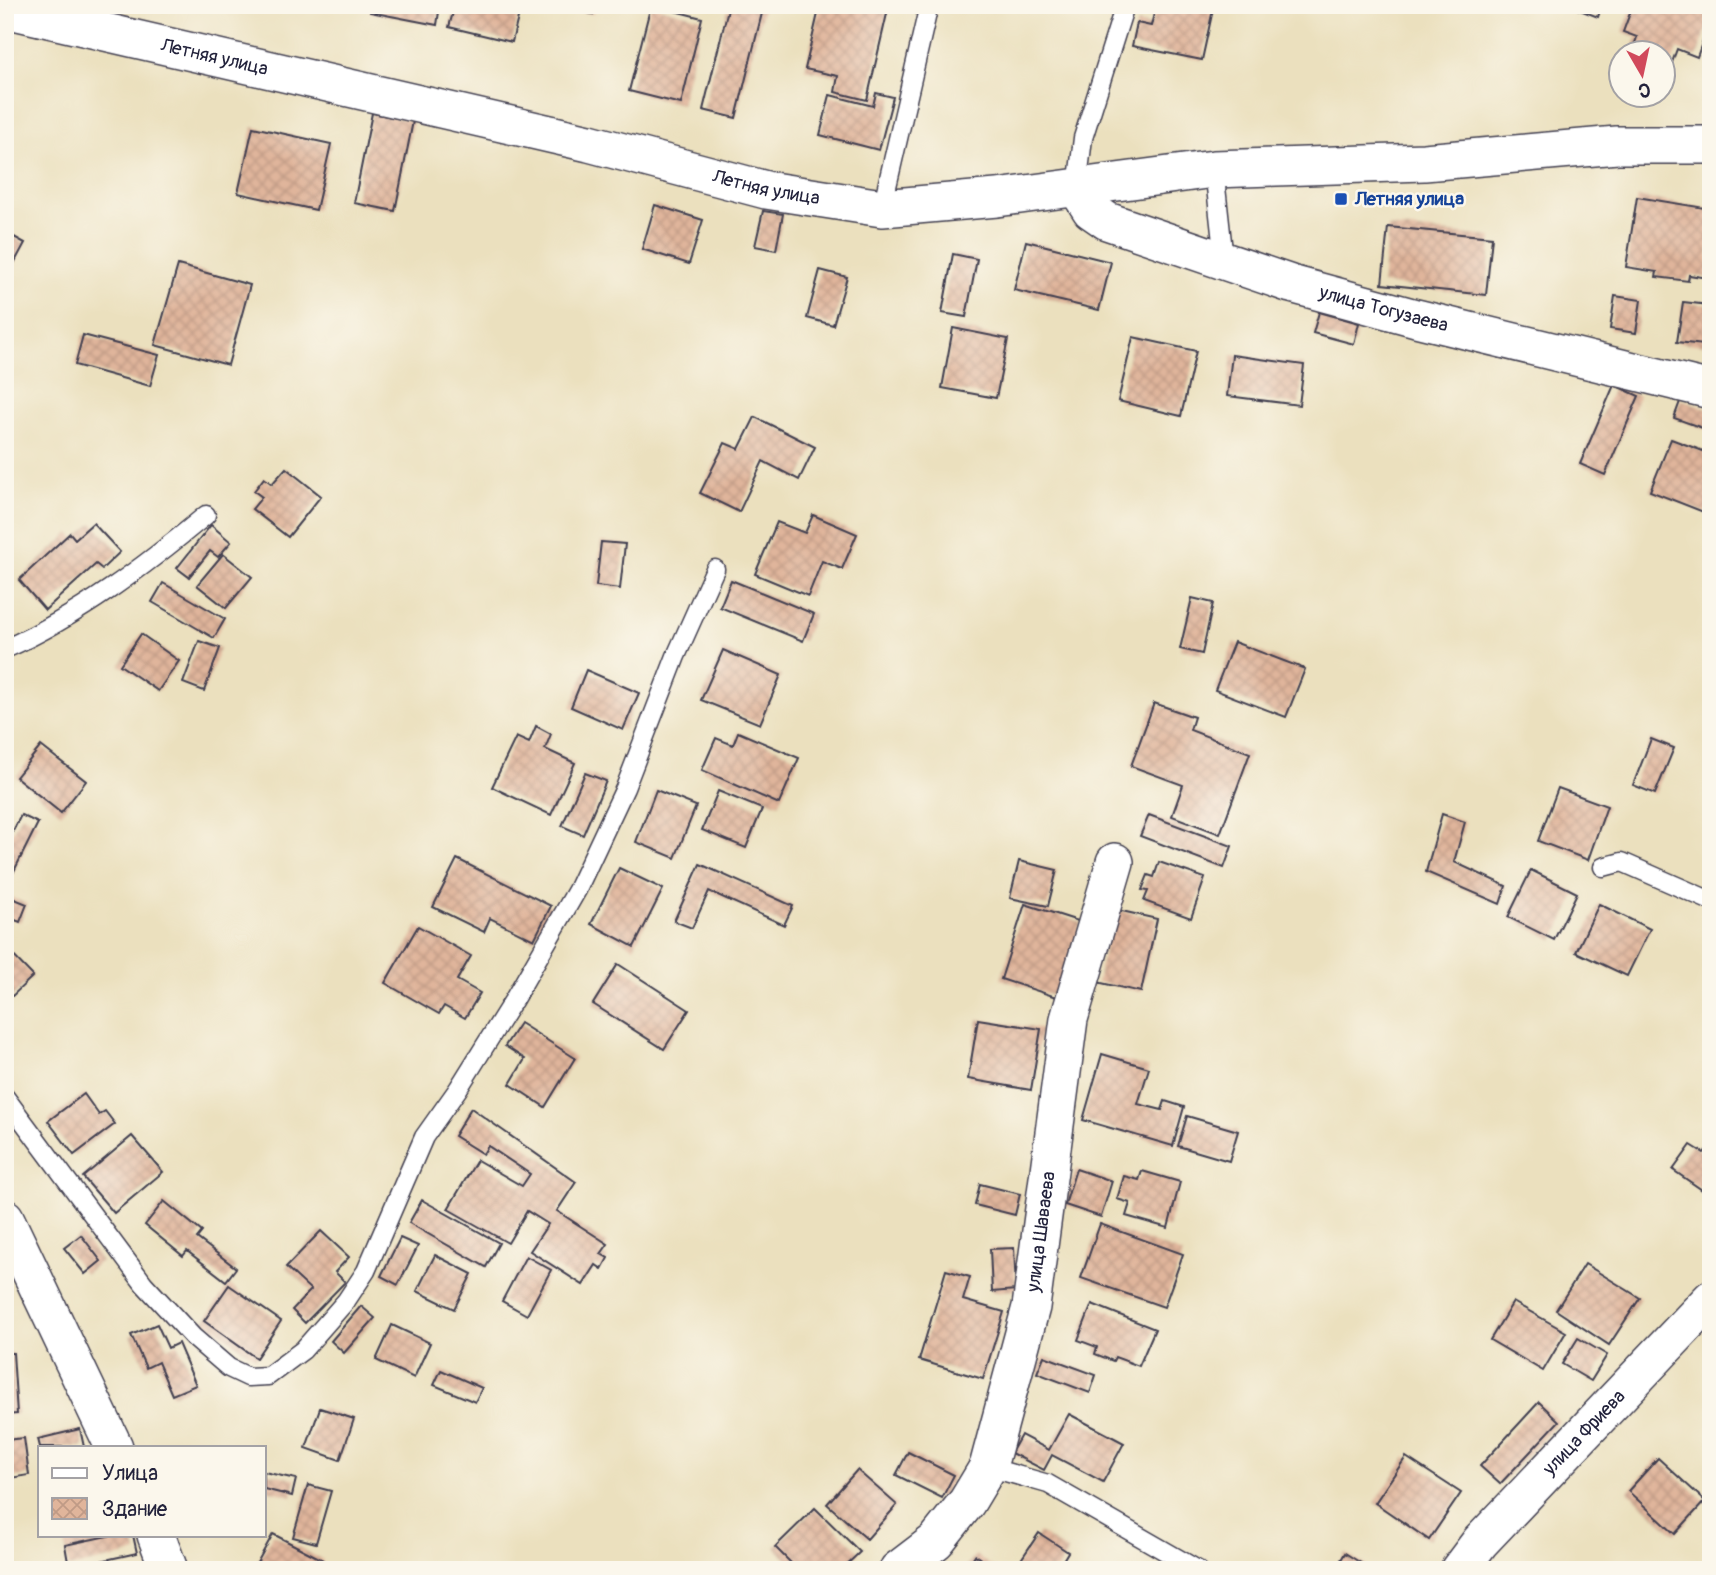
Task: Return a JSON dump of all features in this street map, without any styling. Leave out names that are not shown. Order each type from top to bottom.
[{"type":"street","name":"Летняя улица","points":[[5,9],[589,143],[766,190],[882,208],[1077,188],[1214,169],[1424,162],[1617,145],[1711,145]]},
{"type":"street","name":"улица Тогузаева","points":[[1077,188],[1091,210],[1107,221],[1291,284],[1416,318],[1711,390]]},
{"type":"street","name":"улица Шаваева","points":[[898,1570],[936,1541],[967,1502],[988,1467],[1031,1307],[1069,1019],[1115,862]]},
{"type":"street","points":[[5,1218],[114,1446]]},
{"type":"street","name":"улица Фриева","points":[[1459,1570],[1480,1542],[1711,1299]]},
{"type":"street","points":[[156,1536],[169,1570]]},
{"type":"lane","points":[[882,208],[929,5]]},
{"type":"lane","points":[[1077,188],[1083,138],[1125,5]]},
{"type":"lane","points":[[1214,169],[1224,260]]},
{"type":"lane","points":[[5,649],[27,639],[150,562],[206,515]]},
{"type":"lane","points":[[5,1097],[144,1284],[193,1337],[229,1368],[248,1377],[268,1376],[303,1350],[346,1301],[366,1271],[424,1136],[479,1056],[577,890],[625,788],[676,656],[715,569]]},
{"type":"lane","points":[[1603,867],[1622,862],[1711,901]]},
{"type":"lane","points":[[988,1467],[1048,1484],[1198,1570]]},
{"type":"building","points":[[371,5],[440,5],[437,25],[370,12]]},
{"type":"building","points":[[455,5],[521,5],[512,42],[449,27]]},
{"type":"building","points":[[546,5],[595,5],[593,14]]},
{"type":"building","points":[[651,5],[702,18],[681,104],[629,91]]},
{"type":"building","points":[[729,5],[764,5],[736,118],[703,110]]},
{"type":"building","points":[[820,5],[889,5],[867,100],[835,92],[838,76],[805,69]]},
{"type":"building","points":[[1156,5],[1214,5],[1202,60],[1132,46],[1137,23],[1151,26]]},
{"type":"building","points":[[1567,5],[1602,5],[1598,17]]},
{"type":"building","points":[[1633,5],[1711,5],[1711,18],[1697,57],[1678,49],[1678,38],[1637,38],[1623,32]]},
{"type":"building","points":[[876,93],[893,97],[879,150],[820,135],[830,95],[873,106]]},
{"type":"building","points":[[372,113],[413,121],[395,211],[354,203]]},
{"type":"building","points":[[253,127],[331,144],[316,210],[238,193]]},
{"type":"building","points":[[1637,197],[1711,209],[1708,278],[1689,275],[1688,281],[1656,277],[1657,272],[1626,267]]},
{"type":"building","points":[[655,205],[703,220],[689,264],[642,249]]},
{"type":"building","points":[[763,211],[783,214],[776,250],[755,246]]},
{"type":"building","points":[[1388,227],[1492,237],[1486,295],[1382,284]]},
{"type":"building","points":[[5,232],[25,243],[5,280]]},
{"type":"building","points":[[1026,241],[1111,262],[1099,310],[1014,290]]},
{"type":"building","points":[[953,254],[977,259],[966,317],[942,313]]},
{"type":"building","points":[[178,265],[250,285],[228,365],[155,345]]},
{"type":"building","points":[[820,270],[847,277],[833,325],[807,318]]},
{"type":"building","points":[[1615,296],[1641,300],[1636,333],[1610,329]]},
{"type":"building","points":[[1683,302],[1709,305],[1704,345],[1677,342]]},
{"type":"building","points":[[1319,312],[1359,323],[1354,344],[1313,333]]},
{"type":"building","points":[[953,328],[1008,339],[996,398],[942,388]]},
{"type":"building","points":[[83,335],[159,355],[150,386],[75,365]]},
{"type":"building","points":[[1133,337],[1196,351],[1181,416],[1118,401]]},
{"type":"building","points":[[1232,355],[1304,365],[1299,405],[1227,396]]},
{"type":"building","points":[[1614,385],[1639,396],[1605,475],[1580,464]]},
{"type":"building","points":[[1681,399],[1711,410],[1711,431],[1674,418]]},
{"type":"building","points":[[755,417],[815,447],[799,480],[763,461],[739,512],[700,493],[725,443],[739,449]]},
{"type":"building","points":[[1671,439],[1711,454],[1711,502],[1706,513],[1650,491]]},
{"type":"building","points":[[286,468],[321,496],[288,537],[252,509],[262,497],[254,491],[264,478],[272,484]]},
{"type":"building","points":[[813,515],[857,534],[842,569],[822,561],[808,596],[755,574],[777,522],[805,533]]},
{"type":"building","points":[[93,523],[120,552],[102,569],[96,564],[45,610],[19,580],[70,533],[75,539]]},
{"type":"building","points":[[211,525],[231,542],[218,557],[210,551],[189,577],[177,568]]},
{"type":"building","points":[[601,542],[625,544],[620,589],[596,586]]},
{"type":"building","points":[[223,554],[252,577],[226,608],[197,585]]},
{"type":"building","points":[[731,580],[814,614],[803,641],[720,607]]},
{"type":"building","points":[[163,583],[225,619],[214,638],[152,602]]},
{"type":"building","points":[[1192,598],[1213,603],[1202,654],[1180,649]]},
{"type":"building","points":[[141,634],[179,661],[158,691],[120,665]]},
{"type":"building","points":[[199,641],[220,648],[204,691],[183,683]]},
{"type":"building","points":[[1234,642],[1305,669],[1286,717],[1215,690]]},
{"type":"building","points":[[723,650],[781,675],[760,724],[701,700]]},
{"type":"building","points":[[586,670],[639,693],[623,730],[571,707]]},
{"type":"building","points":[[1154,703],[1194,717],[1190,730],[1250,753],[1220,834],[1172,816],[1183,785],[1131,766]]},
{"type":"building","points":[[536,726],[551,734],[545,749],[575,763],[551,815],[492,787],[516,737],[529,743]]},
{"type":"building","points":[[738,732],[799,758],[779,804],[702,770],[716,738],[733,745]]},
{"type":"building","points":[[1651,739],[1674,748],[1655,794],[1633,785]]},
{"type":"building","points":[[41,746],[86,781],[61,813],[16,777]]},
{"type":"building","points":[[585,773],[606,781],[583,835],[562,826]]},
{"type":"building","points":[[1558,788],[1607,806],[1588,860],[1538,841]]},
{"type":"building","points":[[656,790],[696,806],[675,858],[636,842]]},
{"type":"building","points":[[718,791],[762,809],[746,848],[702,830]]},
{"type":"building","points":[[1442,814],[1465,822],[1454,862],[1506,886],[1500,904],[1426,872]]},
{"type":"building","points":[[21,815],[38,823],[5,889],[5,847]]},
{"type":"building","points":[[1149,815],[1232,846],[1224,868],[1140,836]]},
{"type":"building","points":[[457,859],[551,906],[534,940],[490,918],[484,932],[433,907]]},
{"type":"building","points":[[1019,861],[1057,870],[1048,906],[1010,898]]},
{"type":"building","points":[[1159,862],[1205,878],[1191,918],[1144,901],[1148,891],[1142,890],[1148,875],[1154,877]]},
{"type":"building","points":[[700,864],[793,906],[784,925],[709,891],[692,928],[674,921]]},
{"type":"building","points":[[619,868],[663,889],[634,947],[591,924]]},
{"type":"building","points":[[1531,870],[1577,893],[1554,940],[1508,917]]},
{"type":"building","points":[[5,895],[27,904],[20,922],[5,916]]},
{"type":"building","points":[[1025,904],[1081,922],[1056,997],[1001,979]]},
{"type":"building","points":[[1599,904],[1650,929],[1627,976],[1576,952]]},
{"type":"building","points":[[1113,909],[1157,919],[1141,992],[1097,982]]},
{"type":"building","points":[[418,926],[471,956],[457,980],[480,993],[465,1018],[444,1006],[439,1014],[385,983]]},
{"type":"building","points":[[5,947],[33,976],[5,1003]]},
{"type":"building","points":[[618,964],[689,1010],[664,1049],[593,1004]]},
{"type":"building","points":[[978,1019],[1041,1029],[1031,1090],[968,1079]]},
{"type":"building","points":[[520,1023],[575,1058],[545,1107],[510,1084],[525,1059],[505,1046]]},
{"type":"building","points":[[1102,1054],[1149,1068],[1138,1104],[1162,1110],[1165,1101],[1184,1107],[1173,1146],[1083,1120]]},
{"type":"building","points":[[84,1094],[99,1115],[105,1111],[115,1124],[74,1155],[48,1121]]},
{"type":"building","points":[[471,1108],[576,1182],[557,1211],[608,1244],[601,1254],[608,1258],[602,1269],[596,1265],[583,1285],[530,1251],[548,1224],[527,1211],[508,1243],[448,1209],[477,1160],[522,1186],[530,1174],[488,1146],[483,1154],[454,1136]]},
{"type":"building","points":[[1187,1116],[1238,1131],[1229,1161],[1178,1146]]},
{"type":"building","points":[[132,1136],[163,1172],[114,1213],[83,1177]]},
{"type":"building","points":[[1711,1144],[1711,1196],[1673,1170],[1691,1145],[1704,1153]]},
{"type":"building","points":[[1076,1169],[1112,1181],[1101,1217],[1065,1205]]},
{"type":"building","points":[[1142,1171],[1180,1182],[1168,1228],[1126,1216],[1130,1203],[1117,1199],[1124,1176],[1139,1180]]},
{"type":"building","points":[[980,1184],[1020,1194],[1015,1215],[975,1205]]},
{"type":"building","points":[[422,1200],[499,1243],[486,1267],[409,1223]]},
{"type":"building","points":[[164,1201],[202,1232],[197,1238],[236,1268],[226,1281],[187,1251],[183,1256],[145,1225]]},
{"type":"building","points":[[1100,1224],[1183,1254],[1164,1307],[1081,1278]]},
{"type":"building","points":[[321,1231],[349,1257],[335,1272],[345,1282],[305,1323],[292,1310],[311,1290],[286,1267]]},
{"type":"building","points":[[81,1235],[101,1261],[85,1274],[64,1248]]},
{"type":"building","points":[[400,1238],[418,1246],[398,1285],[381,1276]]},
{"type":"building","points":[[1014,1248],[1016,1290],[992,1292],[990,1249]]},
{"type":"building","points":[[435,1255],[472,1274],[454,1309],[417,1291]]},
{"type":"building","points":[[526,1256],[551,1270],[527,1315],[502,1301]]},
{"type":"building","points":[[1585,1264],[1640,1298],[1609,1345],[1556,1310]]},
{"type":"building","points":[[946,1270],[970,1277],[963,1300],[1004,1312],[983,1379],[919,1360]]},
{"type":"building","points":[[229,1285],[281,1321],[256,1358],[204,1321]]},
{"type":"building","points":[[1513,1302],[1566,1332],[1543,1371],[1490,1340]]},
{"type":"building","points":[[1092,1304],[1155,1329],[1139,1366],[1115,1357],[1113,1361],[1095,1354],[1097,1347],[1078,1340]]},
{"type":"building","points":[[361,1306],[375,1318],[344,1353],[331,1341]]},
{"type":"building","points":[[157,1324],[168,1348],[178,1343],[196,1385],[172,1395],[158,1362],[146,1368],[131,1335]]},
{"type":"building","points":[[392,1325],[430,1343],[414,1378],[376,1360]]},
{"type":"building","points":[[1578,1338],[1607,1355],[1591,1381],[1562,1364]]},
{"type":"building","points":[[5,1353],[13,1353],[17,1414],[5,1415]]},
{"type":"building","points":[[1044,1356],[1096,1375],[1090,1393],[1037,1373]]},
{"type":"building","points":[[441,1370],[482,1388],[475,1402],[434,1385]]},
{"type":"building","points":[[1539,1402],[1559,1421],[1500,1484],[1480,1466]]},
{"type":"building","points":[[320,1408],[354,1419],[340,1460],[306,1448]]},
{"type":"building","points":[[1069,1414],[1124,1443],[1103,1482],[1052,1455],[1044,1470],[1011,1453],[1021,1435],[1049,1450]]},
{"type":"building","points":[[80,1429],[84,1446],[40,1446],[38,1439]]},
{"type":"building","points":[[24,1438],[29,1475],[5,1479],[5,1440]]},
{"type":"building","points":[[908,1452],[954,1475],[942,1498],[896,1475]]},
{"type":"building","points":[[1406,1457],[1461,1493],[1429,1540],[1375,1503]]},
{"type":"building","points":[[1658,1458],[1705,1501],[1675,1534],[1628,1491]]},
{"type":"building","points":[[857,1470],[897,1505],[867,1539],[827,1504]]},
{"type":"building","points":[[266,1472],[296,1479],[292,1496],[266,1490]]},
{"type":"building","points":[[308,1485],[331,1491],[316,1543],[293,1537]]},
{"type":"building","points":[[815,1508],[860,1552],[841,1570],[798,1570],[775,1547]]},
{"type":"building","points":[[1039,1533],[1068,1552],[1057,1570],[1014,1570]]},
{"type":"building","points":[[273,1534],[323,1560],[318,1570],[253,1570]]},
{"type":"building","points":[[107,1536],[133,1536],[137,1553],[69,1568],[65,1545]]},
{"type":"building","points":[[1345,1553],[1372,1570],[1335,1570]]},
{"type":"building","points":[[975,1555],[997,1570],[965,1570]]},
{"type":"place","name":"Летняя улица","points":[[1341,199]]}]
